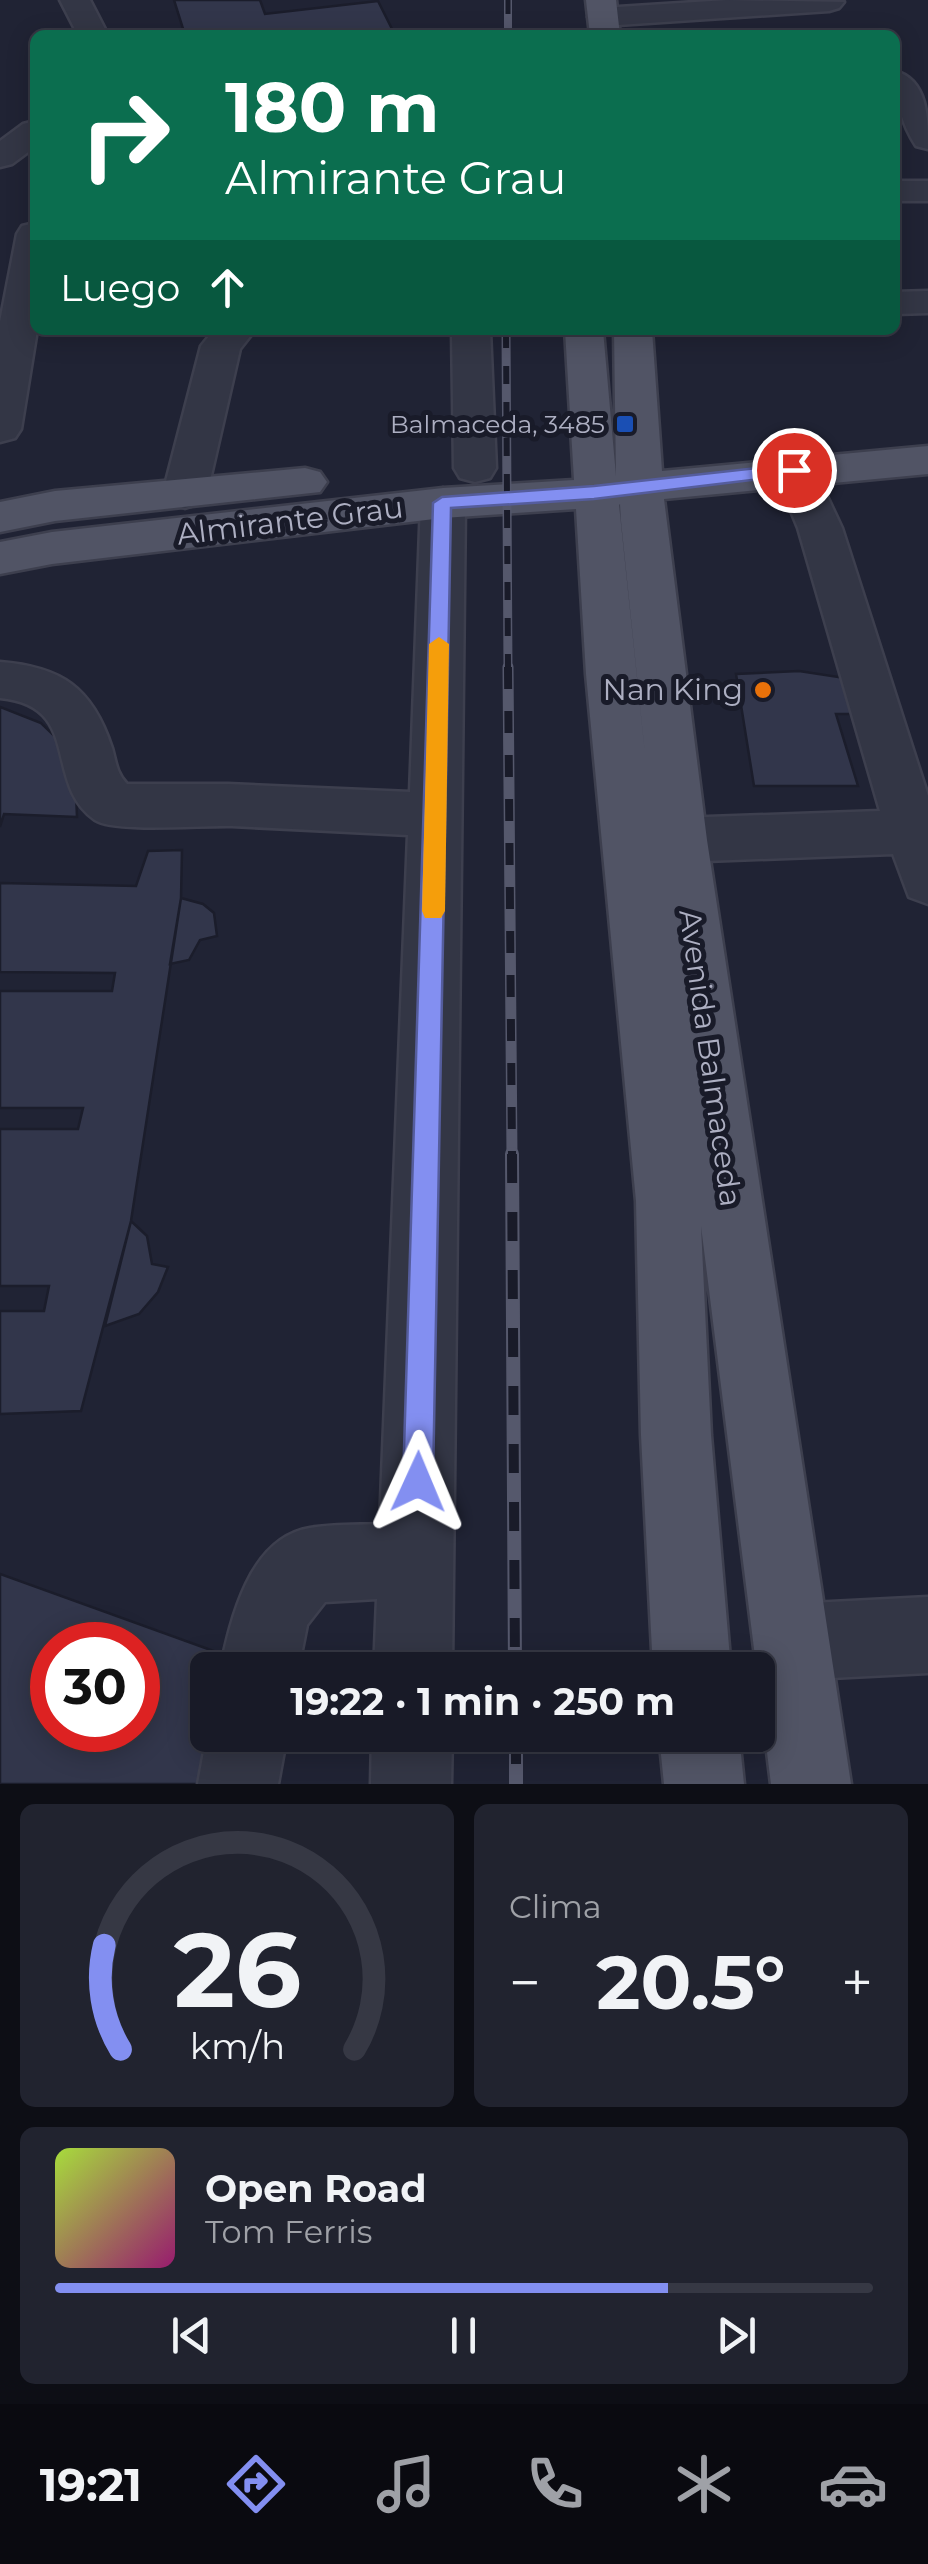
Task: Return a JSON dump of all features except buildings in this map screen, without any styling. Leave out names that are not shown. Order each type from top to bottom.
[{"type":"main road","name":"Avenida Balmaceda","points":[[585,335],[617,473],[680,840],[812,1784]]},
{"type":"main road","name":"Avenida Balmaceda","points":[[632,335],[617,473],[623,803],[668,1201],[676,1435],[691,1652]]},
{"type":"main road","points":[[617,473],[928,433]]},
{"type":"main road","points":[[617,473],[794,470],[928,460]]},
{"type":"main road","name":"Almirante Grau","points":[[0,518],[55,506],[185,493],[458,486],[617,473]]},
{"type":"main road","name":"Almirante Grau","points":[[0,558],[458,486]]},
{"type":"main road","points":[[701,1752],[704,1784]]},
{"type":"street","points":[[75,0],[90,30]]},
{"type":"street","points":[[603,17],[835,9]]},
{"type":"street","points":[[904,81],[928,139]]},
{"type":"street","points":[[0,178],[30,178]]},
{"type":"street","points":[[900,191],[928,191]]},
{"type":"street","points":[[0,429],[30,262]]},
{"type":"street","points":[[900,303],[928,302]]},
{"type":"street","points":[[185,493],[221,346],[231,335]]},
{"type":"street","points":[[414,1652],[436,815],[471,335]]},
{"type":"street","points":[[794,470],[820,528],[920,831],[928,882]]},
{"type":"street","points":[[0,680],[34,682],[65,703],[86,746],[93,782],[114,805],[228,805],[436,815]]},
{"type":"street","points":[[680,840],[920,831]]},
{"type":"street","points":[[263,1652],[282,1590],[308,1565],[416,1560]]},
{"type":"street","points":[[792,1642],[928,1634]]},
{"type":"street","points":[[238,1784],[244,1752]]},
{"type":"street","points":[[411,1784],[412,1752]]},
{"type":"railway","points":[[508,0],[508,30]]},
{"type":"railway","points":[[506,335],[508,670]]},
{"type":"railway","points":[[508,667],[512,1156]]},
{"type":"railway","points":[[512,1154],[515,1652]]},
{"type":"railway","points":[[516,1752],[516,1784]]},
{"type":"slow traffic","points":[[433,911],[439,644]]},
{"type":"place","name":"Balmaceda, 3485","points":[[625,424]]},
{"type":"place","name":"Nan King","points":[[763,690]]},
{"type":"route","points":[[418,1482],[442,503],[594,492],[794,470]]}]
